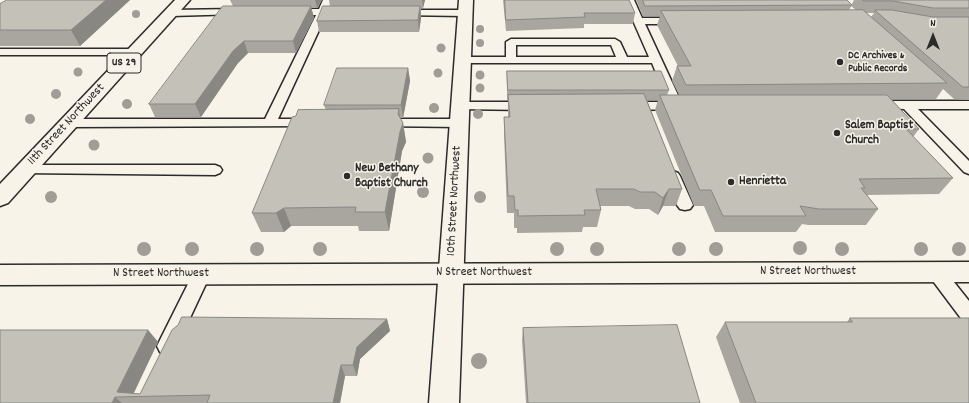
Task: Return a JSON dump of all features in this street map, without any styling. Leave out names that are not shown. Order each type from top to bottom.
[{"type":"main road","name":"11th Street Northwest","points":[[0,198],[182,0]]},
{"type":"main road","name":"10th Street Northwest","points":[[444,403],[466,6]]},
{"type":"main road","name":"N Street Northwest","points":[[0,275],[969,272]]},
{"type":"lane","points":[[270,123],[328,0]]},
{"type":"lane","points":[[629,0],[676,106]]},
{"type":"lane","points":[[393,13],[466,6]]},
{"type":"lane","points":[[171,12],[251,12]]},
{"type":"lane","points":[[283,12],[346,12]]},
{"type":"lane","points":[[638,21],[686,21]]},
{"type":"lane","points":[[511,60],[511,42],[615,42],[622,60]]},
{"type":"lane","points":[[0,52],[134,52]]},
{"type":"lane","points":[[462,60],[656,60]]},
{"type":"lane","points":[[939,94],[951,105]]},
{"type":"lane","points":[[867,105],[969,105]]},
{"type":"lane","points":[[907,105],[969,169]]},
{"type":"lane","points":[[371,123],[539,106]]},
{"type":"lane","points":[[615,106],[692,106]]},
{"type":"lane","points":[[646,106],[651,120]]},
{"type":"lane","points":[[69,123],[325,123]]},
{"type":"lane","points":[[668,163],[685,205]]},
{"type":"lane","points":[[25,170],[216,170]]},
{"type":"lane","points":[[936,272],[969,315]]},
{"type":"lane","points":[[161,360],[202,274]]},
{"type":"building","points":[[7,0],[106,0],[71,30],[0,30],[0,4]]},
{"type":"building","points":[[505,0],[629,0],[635,13],[584,13],[585,17],[506,20]]},
{"type":"building","points":[[643,0],[847,0],[852,5],[645,6]]},
{"type":"building","points":[[863,0],[969,0],[969,8],[933,8],[893,1]]},
{"type":"building","points":[[223,6],[311,6],[293,41],[244,41],[233,51],[195,104],[149,104]]},
{"type":"building","points":[[323,6],[420,6],[418,20],[317,21]]},
{"type":"building","points":[[863,10],[947,83],[686,85],[677,66],[691,66],[661,11]]},
{"type":"building","points":[[875,10],[892,10],[933,17],[969,17],[969,87],[963,87]]},
{"type":"building","points":[[337,68],[408,68],[401,105],[324,105]]},
{"type":"building","points":[[507,71],[661,71],[669,90],[508,90]]},
{"type":"building","points":[[644,94],[682,189],[669,189],[663,198],[655,192],[640,192],[634,189],[596,189],[601,210],[584,210],[585,215],[518,216],[518,210],[515,210],[514,196],[508,196],[504,117],[510,117],[508,95]]},
{"type":"building","points":[[660,95],[887,95],[919,129],[906,129],[953,178],[859,179],[865,188],[861,188],[878,209],[819,209],[800,206],[806,216],[723,216],[711,190],[700,190]]},
{"type":"building","points":[[399,109],[398,114],[403,123],[385,212],[355,212],[356,207],[284,208],[276,213],[252,213],[292,117],[296,116],[298,110]]},
{"type":"building","points":[[182,317],[387,319],[357,347],[353,365],[341,365],[333,403],[207,403],[210,395],[115,397],[112,403],[0,403],[0,330],[148,330],[117,392],[140,394],[172,330],[178,325]]},
{"type":"building","points":[[850,318],[969,318],[969,403],[756,403],[725,322],[852,322]]},
{"type":"building","points":[[677,325],[700,403],[528,403],[523,328]]},
{"type":"place","name":"DC Archives & Public Records","points":[[840,62]]},
{"type":"place","name":"Salem Baptist Church","points":[[837,133]]},
{"type":"place","name":"New Bethany Baptist Church","points":[[347,176]]},
{"type":"place","name":"Henrietta","points":[[731,182]]}]
